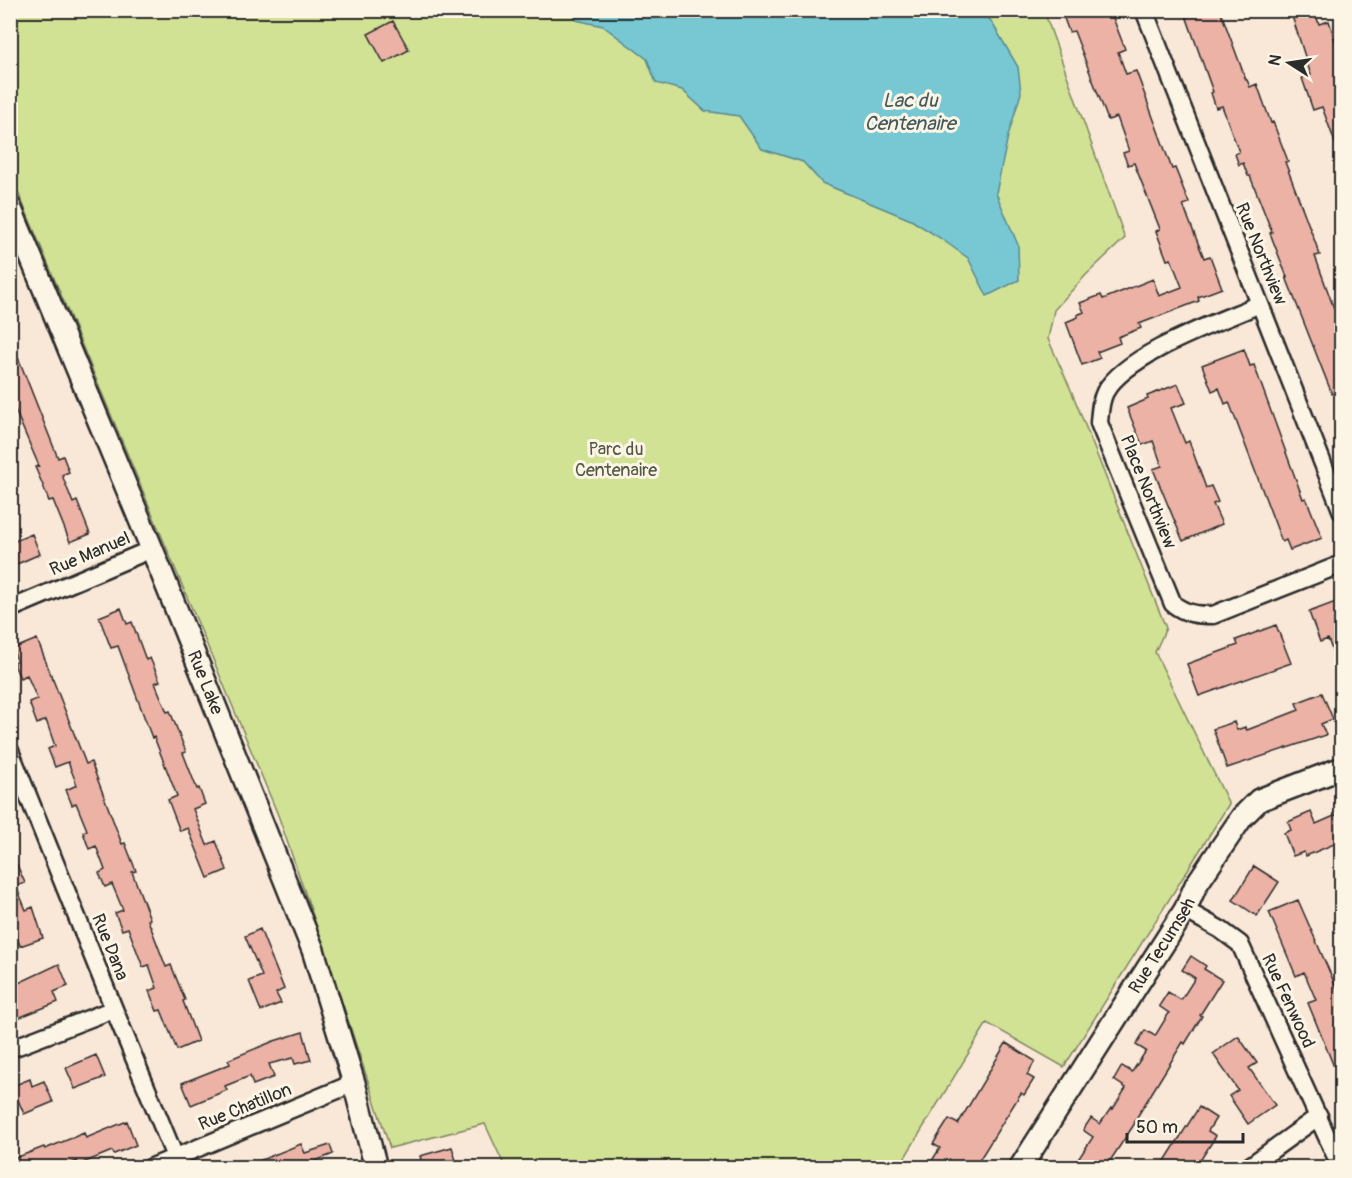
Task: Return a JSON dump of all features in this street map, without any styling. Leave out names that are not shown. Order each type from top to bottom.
[{"type":"street","name":"Rue Northview","points":[[1144,10],[1341,512]]},
{"type":"street","name":"Rue Lake","points":[[10,207],[152,549],[313,950],[354,1083],[376,1167]]},
{"type":"street","name":"Place Northview","points":[[1260,304],[1162,346],[1116,378],[1100,403],[1099,423],[1173,604],[1182,611],[1193,615],[1213,615],[1341,564]]},
{"type":"street","name":"Rue Manuel","points":[[10,609],[152,549]]},
{"type":"street","name":"Rue Dana","points":[[10,751],[175,1157]]},
{"type":"street","name":"Rue Tecumseh","points":[[1020,1167],[1185,910],[1196,885],[1242,817],[1259,800],[1341,768]]},
{"type":"street","name":"Rue Fenwood","points":[[1185,910],[1221,930],[1240,944],[1341,1167]]},
{"type":"street","points":[[10,1049],[114,1009]]},
{"type":"street","name":"Rue Chatillon","points":[[150,1167],[354,1083]]},
{"type":"street","points":[[1247,1167],[1319,1116]]},
{"type":"green space","name":"Parc du Centenaire","points":[[10,11],[1044,11],[1125,238],[1054,310],[1048,339],[1071,390],[1166,628],[1155,652],[1229,804],[1064,1067],[987,1023],[899,1167],[505,1167],[485,1124],[390,1148],[278,815],[11,175]]},
{"type":"water","name":"Lac du Centenaire","points":[[802,10],[981,11],[991,21],[1018,67],[1021,93],[1008,136],[996,193],[1018,245],[1019,280],[987,296],[968,258],[940,238],[911,220],[822,183],[803,162],[762,149],[739,116],[705,111],[682,90],[656,83],[647,59],[603,26],[576,20],[569,11],[788,11],[791,14]]},
{"type":"building","points":[[1061,10],[1110,10],[1125,49],[1118,52],[1126,74],[1136,71],[1172,169],[1175,168],[1189,203],[1183,205],[1204,258],[1210,256],[1222,288],[1198,297],[1199,301],[1139,324],[1141,328],[1118,337],[1120,343],[1097,352],[1100,358],[1082,365],[1066,322],[1084,312],[1080,303],[1101,295],[1103,299],[1153,279],[1159,296],[1182,287],[1171,259],[1167,260],[1156,231],[1160,229],[1134,163],[1128,165],[1123,153],[1129,151],[1117,117],[1108,120],[1074,31],[1069,32]]},
{"type":"building","points":[[1184,10],[1220,10],[1246,80],[1250,87],[1257,84],[1271,123],[1273,122],[1288,161],[1285,162],[1320,255],[1315,256],[1341,328],[1341,390],[1332,394],[1286,277],[1270,233],[1272,232],[1250,176],[1243,163],[1239,165],[1235,154],[1239,152],[1222,106],[1216,108],[1211,93],[1213,92]]},
{"type":"building","points":[[1290,10],[1314,10],[1319,24],[1329,21],[1341,59],[1341,156],[1322,107],[1313,110],[1302,78],[1311,75]]},
{"type":"building","points":[[393,21],[409,50],[384,63],[368,34]]},
{"type":"building","points":[[10,337],[58,458],[63,456],[69,472],[62,475],[73,503],[77,501],[90,534],[70,542],[53,500],[49,501],[35,467],[39,466],[10,398]]},
{"type":"building","points":[[1244,349],[1250,366],[1254,365],[1303,499],[1306,498],[1322,538],[1290,550],[1286,540],[1282,542],[1229,402],[1225,404],[1219,388],[1212,391],[1202,365]]},
{"type":"building","points":[[1178,384],[1186,403],[1171,408],[1185,443],[1189,441],[1206,488],[1211,486],[1218,502],[1213,504],[1222,524],[1183,541],[1153,469],[1162,466],[1153,441],[1142,445],[1127,408],[1148,399],[1147,396]]},
{"type":"building","points":[[32,534],[40,554],[10,567],[10,543]]},
{"type":"building","points":[[1341,600],[1340,672],[1328,639],[1320,642],[1309,612]]},
{"type":"building","points":[[121,608],[127,624],[132,622],[146,660],[150,658],[160,681],[155,683],[167,712],[170,711],[186,752],[183,753],[205,804],[193,809],[207,845],[216,841],[227,870],[208,878],[188,828],[180,831],[168,800],[177,796],[154,737],[152,738],[118,646],[111,648],[99,617]]},
{"type":"building","points":[[1276,625],[1291,663],[1199,696],[1187,664],[1238,645],[1236,640]]},
{"type":"building","points":[[37,639],[86,764],[91,762],[122,844],[125,843],[136,871],[132,872],[166,967],[171,965],[185,1000],[183,1001],[198,1041],[177,1050],[161,1010],[157,1011],[149,991],[157,988],[149,965],[143,967],[128,928],[122,930],[115,913],[123,910],[112,884],[105,887],[99,873],[105,870],[96,846],[89,849],[83,832],[87,830],[76,803],[72,805],[66,790],[77,785],[68,762],[55,767],[48,749],[55,746],[46,720],[37,724],[29,702],[37,699],[27,675],[20,678],[13,662],[17,661],[13,649]]},
{"type":"building","points":[[1322,693],[1333,719],[1321,724],[1326,735],[1227,768],[1213,729],[1234,722],[1237,730],[1245,727],[1247,730],[1299,710],[1296,703]]},
{"type":"building","points":[[1311,812],[1316,824],[1341,813],[1341,841],[1306,856],[1304,852],[1293,856],[1284,833],[1291,830],[1288,822]]},
{"type":"building","points":[[10,849],[25,883],[16,886],[26,910],[33,907],[43,938],[20,946],[10,917]]},
{"type":"building","points":[[1254,866],[1279,882],[1257,916],[1233,900]]},
{"type":"building","points":[[1298,900],[1341,998],[1341,1084],[1308,1003],[1316,1000],[1304,972],[1296,976],[1269,912]]},
{"type":"building","points":[[260,929],[284,989],[276,993],[281,1003],[261,1011],[249,981],[262,976],[245,936]]},
{"type":"building","points":[[1191,956],[1206,966],[1204,969],[1222,980],[1200,1015],[1202,1016],[1185,1044],[1183,1042],[1106,1167],[1073,1167],[1093,1137],[1083,1130],[1091,1118],[1100,1124],[1126,1088],[1114,1080],[1122,1066],[1132,1072],[1146,1051],[1136,1045],[1145,1030],[1155,1036],[1169,1013],[1159,1006],[1168,992],[1181,1000],[1195,978],[1182,970]]},
{"type":"building","points":[[59,964],[68,986],[54,992],[58,1002],[13,1020],[10,1013],[10,987]]},
{"type":"building","points":[[303,1032],[311,1060],[295,1064],[293,1058],[269,1064],[274,1077],[253,1085],[250,1076],[225,1086],[227,1090],[191,1105],[182,1083],[230,1064],[228,1060]]},
{"type":"building","points":[[1238,1036],[1257,1063],[1249,1068],[1275,1105],[1248,1124],[1229,1096],[1238,1090],[1213,1054]]},
{"type":"building","points":[[1006,1043],[1035,1061],[1027,1075],[1034,1079],[1024,1095],[1021,1093],[975,1167],[928,1167],[940,1148],[933,1144],[949,1119],[958,1124]]},
{"type":"building","points":[[96,1055],[105,1077],[75,1089],[66,1068]]},
{"type":"building","points":[[30,1079],[32,1086],[44,1081],[53,1102],[24,1114],[18,1100],[15,1101],[10,1087]]},
{"type":"building","points":[[1199,1107],[1216,1118],[1208,1131],[1216,1136],[1196,1167],[1161,1167]]},
{"type":"building","points":[[127,1121],[136,1145],[114,1154],[112,1151],[78,1165],[77,1161],[61,1167],[10,1167],[10,1160],[84,1133],[86,1138]]},
{"type":"building","points":[[301,1144],[305,1153],[330,1145],[333,1154],[300,1167],[244,1167]]},
{"type":"building","points":[[452,1147],[458,1167],[423,1167],[420,1156]]}]
